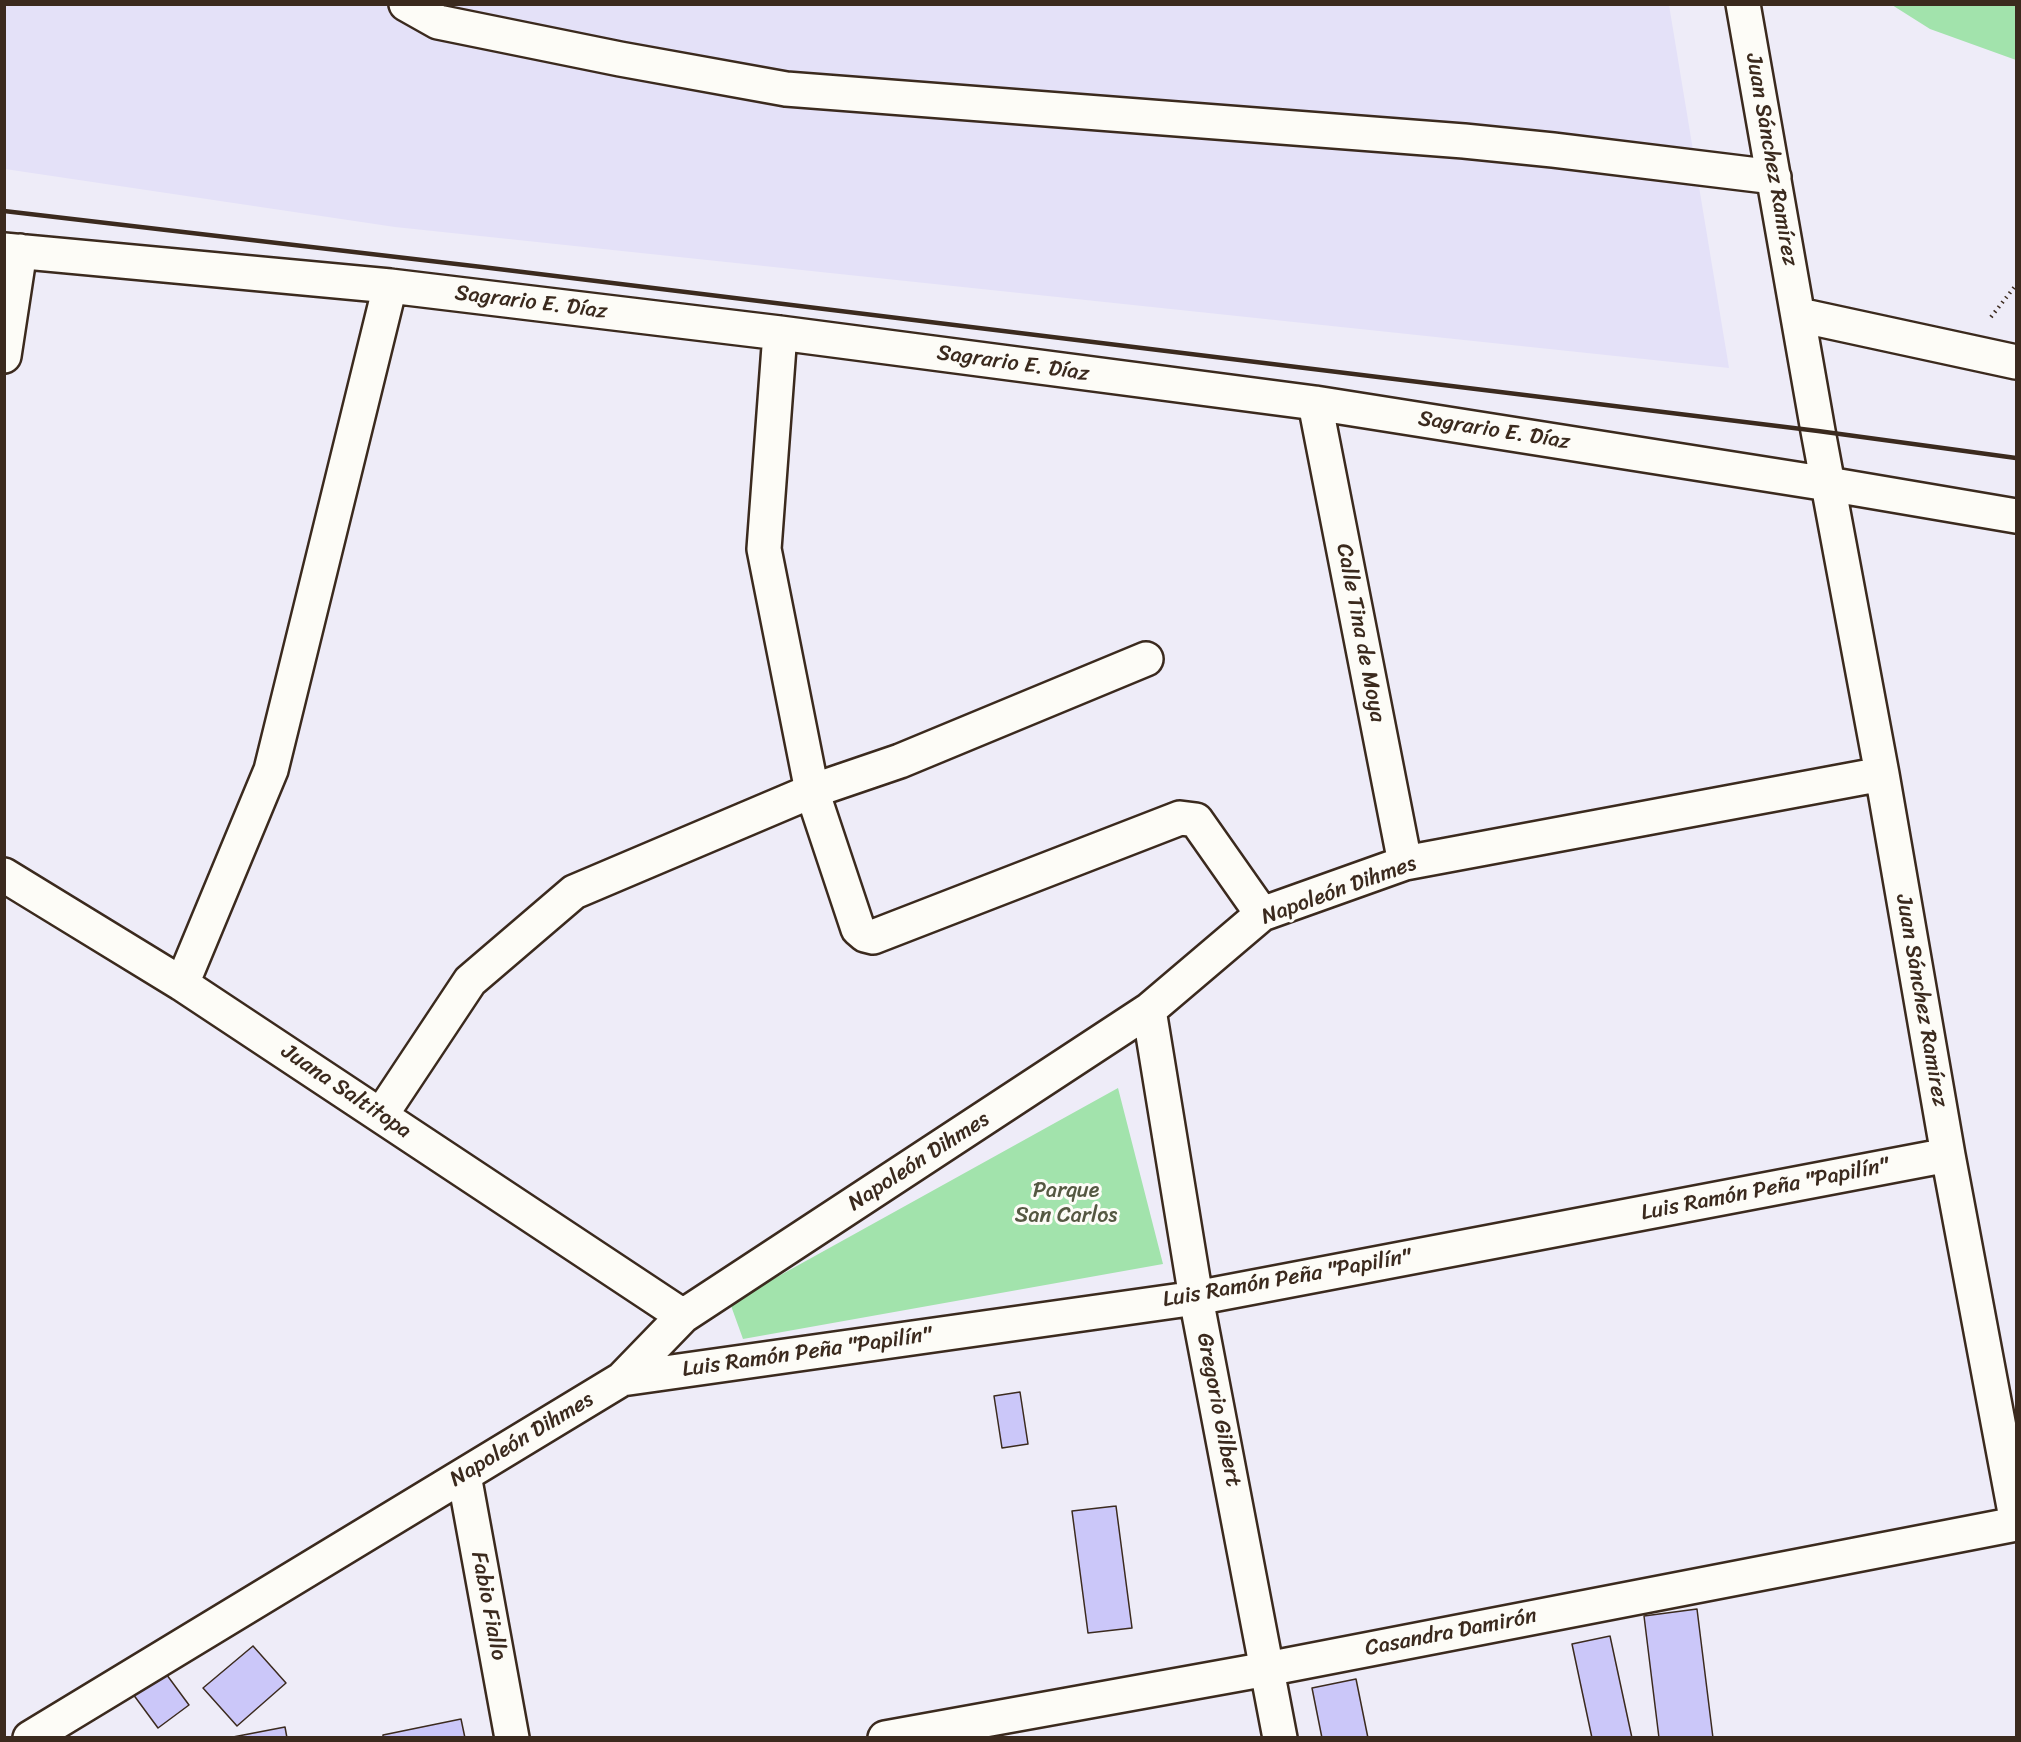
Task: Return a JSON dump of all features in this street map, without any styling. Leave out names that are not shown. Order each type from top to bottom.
[{"type":"street","points":[[406,4],[438,22],[786,89],[1464,141],[1774,177]]},
{"type":"street","name":"Juan Sánchez Ramírez","points":[[1743,4],[1882,774],[1948,1155],[2016,1518]]},
{"type":"street","points":[[4,356],[12,251]]},
{"type":"street","name":"Sagrario E. Díaz","points":[[12,251],[390,286],[780,333],[1315,404],[1828,484],[2016,516]]},
{"type":"street","points":[[182,984],[271,770],[390,286]]},
{"type":"street","points":[[1799,315],[2016,362]]},
{"type":"street","points":[[780,333],[764,549],[812,791],[858,929],[865,935],[873,937],[1180,819],[1196,820],[1262,914]]},
{"type":"street","name":"Calle Tina de Moya","points":[[1315,404],[1405,863]]},
{"type":"street","points":[[381,1115],[470,981],[574,892],[812,791],[900,761],[1146,659]]},
{"type":"street","name":"Napoleón Dihmes","points":[[30,1737],[622,1379],[683,1316],[1149,1010],[1262,914],[1405,863],[1882,774]]},
{"type":"street","name":"Juana Saltitopa","points":[[4,875],[182,984],[683,1316]]},
{"type":"street","name":"Gregorio Gilbert","points":[[1149,1010],[1196,1298],[1280,1737]]},
{"type":"street","name":"Luis Ramón Peña \"Papilín\"","points":[[622,1379],[1196,1298],[1948,1155]]},
{"type":"street","name":"Fabio Fiallo","points":[[464,1475],[512,1737]]},
{"type":"street","name":"Casandra Damirón","points":[[885,1737],[1267,1669],[2016,1524]]},
{"type":"shaded area","points":[[5,5],[1669,5],[1729,368],[395,227],[5,169]]},
{"type":"green space","points":[[1892,5],[2016,5],[2016,60],[1930,29]]},
{"type":"green space","name":"Parque San Carlos","points":[[1118,1088],[1163,1264],[743,1339],[730,1303]]},
{"type":"building","points":[[1020,1392],[1028,1444],[1002,1448],[994,1396]]},
{"type":"building","points":[[1116,1506],[1132,1628],[1088,1633],[1072,1511]]},
{"type":"building","points":[[1697,1609],[1713,1738],[1659,1738],[1644,1616]]},
{"type":"building","points":[[1610,1636],[1632,1738],[1592,1738],[1572,1644]]},
{"type":"building","points":[[253,1646],[286,1683],[237,1726],[203,1688]]},
{"type":"building","points":[[161,1667],[189,1705],[158,1728],[130,1690]]},
{"type":"building","points":[[1356,1679],[1368,1738],[1322,1738],[1312,1688]]},
{"type":"building","points":[[461,1719],[465,1738],[383,1738],[383,1735]]},
{"type":"building","points":[[285,1727],[287,1738],[233,1738],[233,1737]]},
{"type":"railway","points":[[4,211],[482,267],[1818,431],[2016,458]]}]
